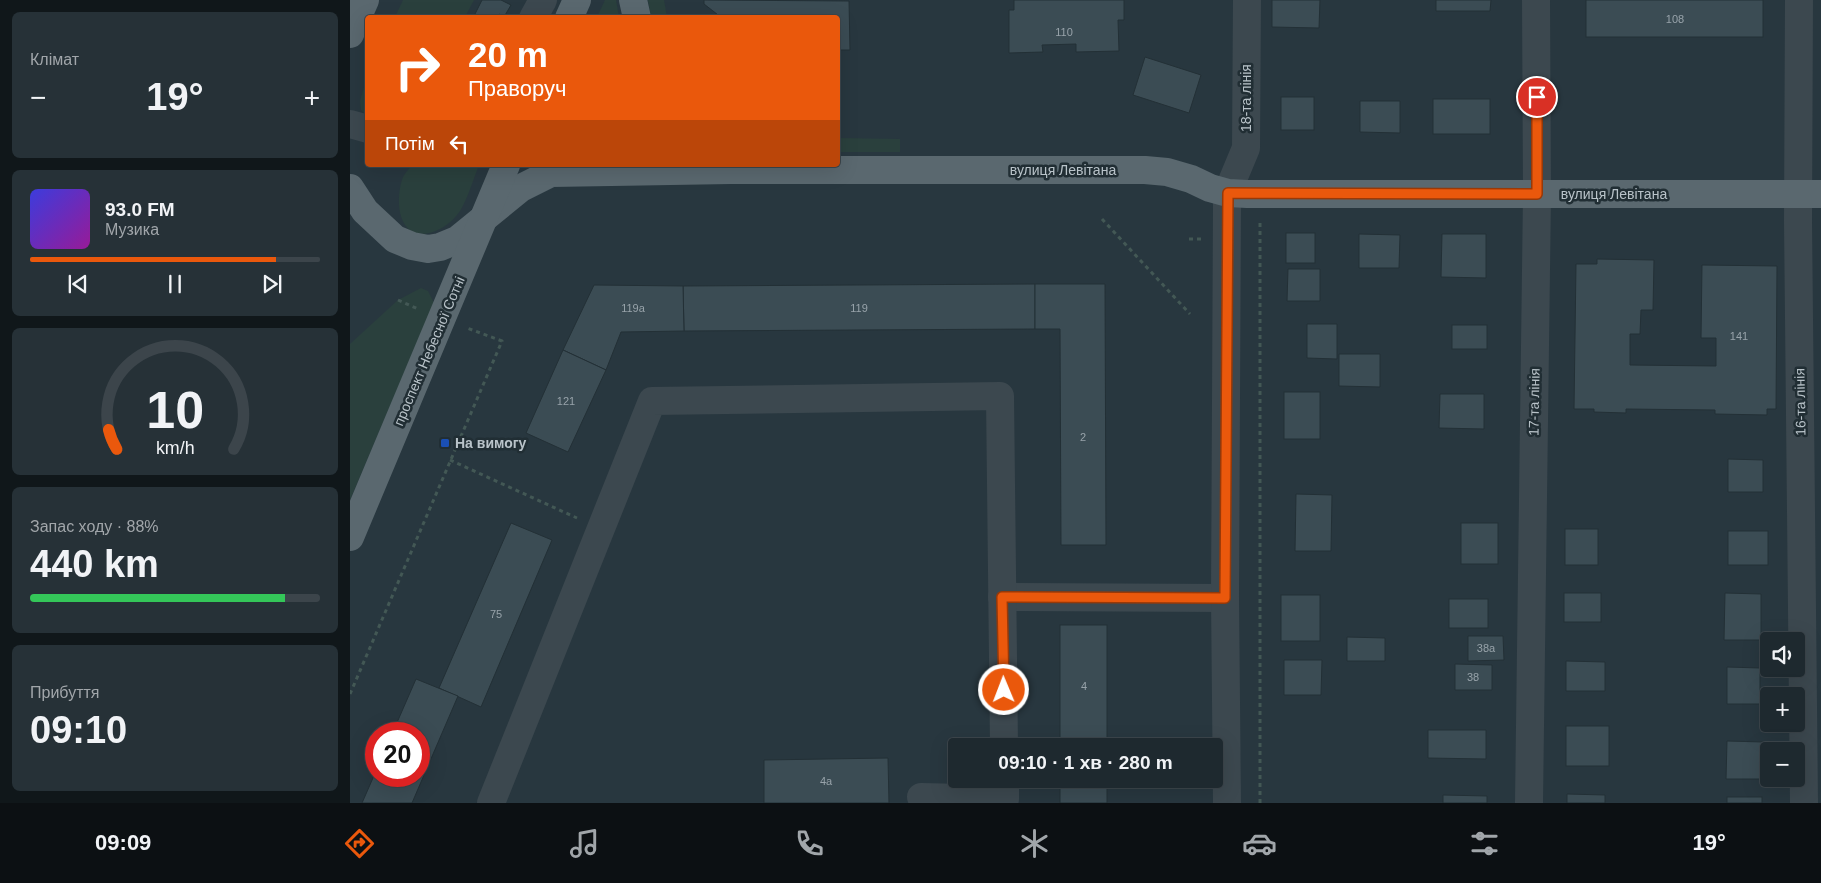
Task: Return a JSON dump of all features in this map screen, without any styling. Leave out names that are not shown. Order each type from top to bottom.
[{"type":"main road","points":[[350,34],[365,0]]},
{"type":"main road","points":[[570,15],[577,0]]},
{"type":"main road","points":[[633,0],[636,15]]},
{"type":"main road","name":"проспект Небесної Сотні","points":[[350,537],[505,167]]},
{"type":"main road","name":"вулиця Левітана","points":[[350,188],[365,211],[395,239],[412,246],[428,249],[440,248],[457,240],[521,188],[551,174],[728,167],[1145,170],[1183,176],[1210,188],[1228,193],[1810,194]]},
{"type":"street","points":[[535,15],[543,0]]},
{"type":"street","points":[[549,0],[556,15]]},
{"type":"street","name":"18-та лінія","points":[[1228,193],[1246,148],[1247,0]]},
{"type":"street","name":"17-та лінія","points":[[1528,803],[1537,194],[1536,0]]},
{"type":"street","name":"16-та лінія","points":[[1799,0],[1810,194],[1804,803]]},
{"type":"street","points":[[350,124],[365,128]]},
{"type":"street","points":[[1227,803],[1225,598],[1228,193]]},
{"type":"street","points":[[490,803],[652,401],[1000,396],[1004,738]]},
{"type":"street","points":[[1002,597],[1225,598]]},
{"type":"street","points":[[921,797],[1005,799],[1005,788]]},
{"type":"path","points":[[1102,218],[1190,314]]},
{"type":"path","points":[[1260,803],[1259,220],[1269,220]]},
{"type":"path","points":[[398,300],[422,310]]},
{"type":"path","points":[[350,694],[502,341],[466,328]]},
{"type":"path","points":[[450,460],[601,529]]},
{"type":"green space","points":[[403,0],[474,0],[466,15],[396,15]]},
{"type":"green space","points":[[605,0],[616,0],[619,15],[598,15]]},
{"type":"green space","points":[[648,0],[664,0],[667,15],[651,15]]},
{"type":"green space","points":[[365,84],[365,114],[361,110],[360,101]]},
{"type":"green space","points":[[840,138],[900,139],[900,152],[840,152]]},
{"type":"green space","points":[[410,167],[478,167],[460,211],[448,224],[433,232],[421,234],[412,231],[401,218],[399,197],[403,177]]},
{"type":"green space","points":[[421,288],[428,291],[434,303],[350,500],[350,344],[398,300]]},
{"type":"building","points":[[482,0],[501,0],[511,5],[505,15],[474,15]]},
{"type":"building","points":[[704,0],[849,1],[850,50],[840,50],[840,15],[718,15],[704,4]]},
{"type":"building","points":[[1014,0],[1124,0],[1124,20],[1118,20],[1119,51],[1076,52],[1076,44],[1042,45],[1043,52],[1009,53],[1009,10],[1014,10]]},
{"type":"building","points":[[1272,0],[1320,0],[1319,28],[1272,27]]},
{"type":"building","points":[[1436,0],[1491,0],[1490,11],[1436,11]]},
{"type":"building","points":[[1586,0],[1763,0],[1763,37],[1586,37]]},
{"type":"building","points":[[1145,57],[1201,75],[1189,113],[1133,95]]},
{"type":"building","points":[[1281,97],[1314,97],[1314,130],[1281,130]]},
{"type":"building","points":[[1433,99],[1490,99],[1490,134],[1433,134]]},
{"type":"building","points":[[1360,101],[1400,101],[1400,133],[1360,132]]},
{"type":"building","points":[[1286,233],[1315,233],[1315,263],[1286,263]]},
{"type":"building","points":[[1359,234],[1400,235],[1399,268],[1359,268]]},
{"type":"building","points":[[1442,234],[1486,234],[1486,278],[1441,277]]},
{"type":"building","points":[[1597,259],[1654,260],[1653,310],[1641,310],[1640,334],[1630,334],[1630,365],[1716,366],[1716,338],[1701,338],[1702,265],[1777,266],[1776,409],[1767,409],[1767,415],[1715,414],[1715,410],[1626,409],[1626,413],[1594,412],[1594,409],[1574,409],[1576,264],[1597,264]]},
{"type":"building","points":[[1288,269],[1320,269],[1320,301],[1287,301]]},
{"type":"building","points":[[1035,284],[1035,329],[684,331],[683,286]]},
{"type":"building","points":[[1035,284],[1105,284],[1106,545],[1061,545],[1060,329],[1035,329]]},
{"type":"building","points":[[594,285],[683,286],[684,331],[621,332],[606,370],[563,350]]},
{"type":"building","points":[[1307,324],[1337,324],[1337,359],[1307,358]]},
{"type":"building","points":[[1452,325],[1487,325],[1487,349],[1452,349]]},
{"type":"building","points":[[563,350],[606,370],[568,452],[526,433]]},
{"type":"building","points":[[1339,354],[1380,354],[1380,387],[1339,386]]},
{"type":"building","points":[[1284,392],[1320,392],[1320,439],[1284,439]]},
{"type":"building","points":[[1440,394],[1484,394],[1484,429],[1439,428]]},
{"type":"building","points":[[1728,459],[1763,460],[1763,492],[1728,492]]},
{"type":"building","points":[[1296,494],[1332,495],[1331,551],[1295,551]]},
{"type":"building","points":[[511,523],[552,540],[481,707],[439,688]]},
{"type":"building","points":[[1461,523],[1498,523],[1498,564],[1461,564]]},
{"type":"building","points":[[1565,529],[1598,529],[1598,565],[1565,565]]},
{"type":"building","points":[[1728,531],[1768,531],[1768,565],[1728,565]]},
{"type":"building","points":[[1564,593],[1601,593],[1601,622],[1564,622]]},
{"type":"building","points":[[1725,593],[1761,594],[1760,640],[1724,640]]},
{"type":"building","points":[[1281,595],[1320,595],[1320,641],[1281,641]]},
{"type":"building","points":[[1449,599],[1488,599],[1488,628],[1449,628]]},
{"type":"building","points":[[1060,625],[1107,625],[1107,738],[1060,738]]},
{"type":"building","points":[[1468,636],[1503,636],[1504,660],[1468,661]]},
{"type":"building","points":[[1347,637],[1385,638],[1385,661],[1347,661]]},
{"type":"building","points":[[1284,660],[1322,660],[1321,695],[1284,695]]},
{"type":"building","points":[[1566,661],[1605,662],[1605,691],[1566,691]]},
{"type":"building","points":[[1455,664],[1492,665],[1492,690],[1455,690]]},
{"type":"building","points":[[1727,667],[1760,668],[1760,704],[1727,704]]},
{"type":"building","points":[[416,679],[458,696],[430,761],[430,722],[397,722]]},
{"type":"building","points":[[1566,726],[1609,726],[1609,766],[1566,766]]},
{"type":"building","points":[[1428,730],[1486,730],[1486,759],[1428,758]]},
{"type":"building","points":[[1727,741],[1763,742],[1760,742],[1760,779],[1726,779]]},
{"type":"building","points":[[888,758],[889,803],[764,803],[764,760]]},
{"type":"building","points":[[369,787],[419,787],[412,803],[362,803]]},
{"type":"building","points":[[1060,788],[1107,788],[1107,803],[1060,803]]},
{"type":"building","points":[[1567,794],[1605,795],[1605,803],[1567,803]]},
{"type":"building","points":[[1443,795],[1487,796],[1487,803],[1443,803]]},
{"type":"building","points":[[1727,797],[1762,797],[1762,803],[1727,803]]},
{"type":"place","name":"На вимогу","points":[[445,443]]},
{"type":"route","points":[[1004,690],[1002,597],[1225,598],[1228,193],[1537,194],[1537,97]]}]
